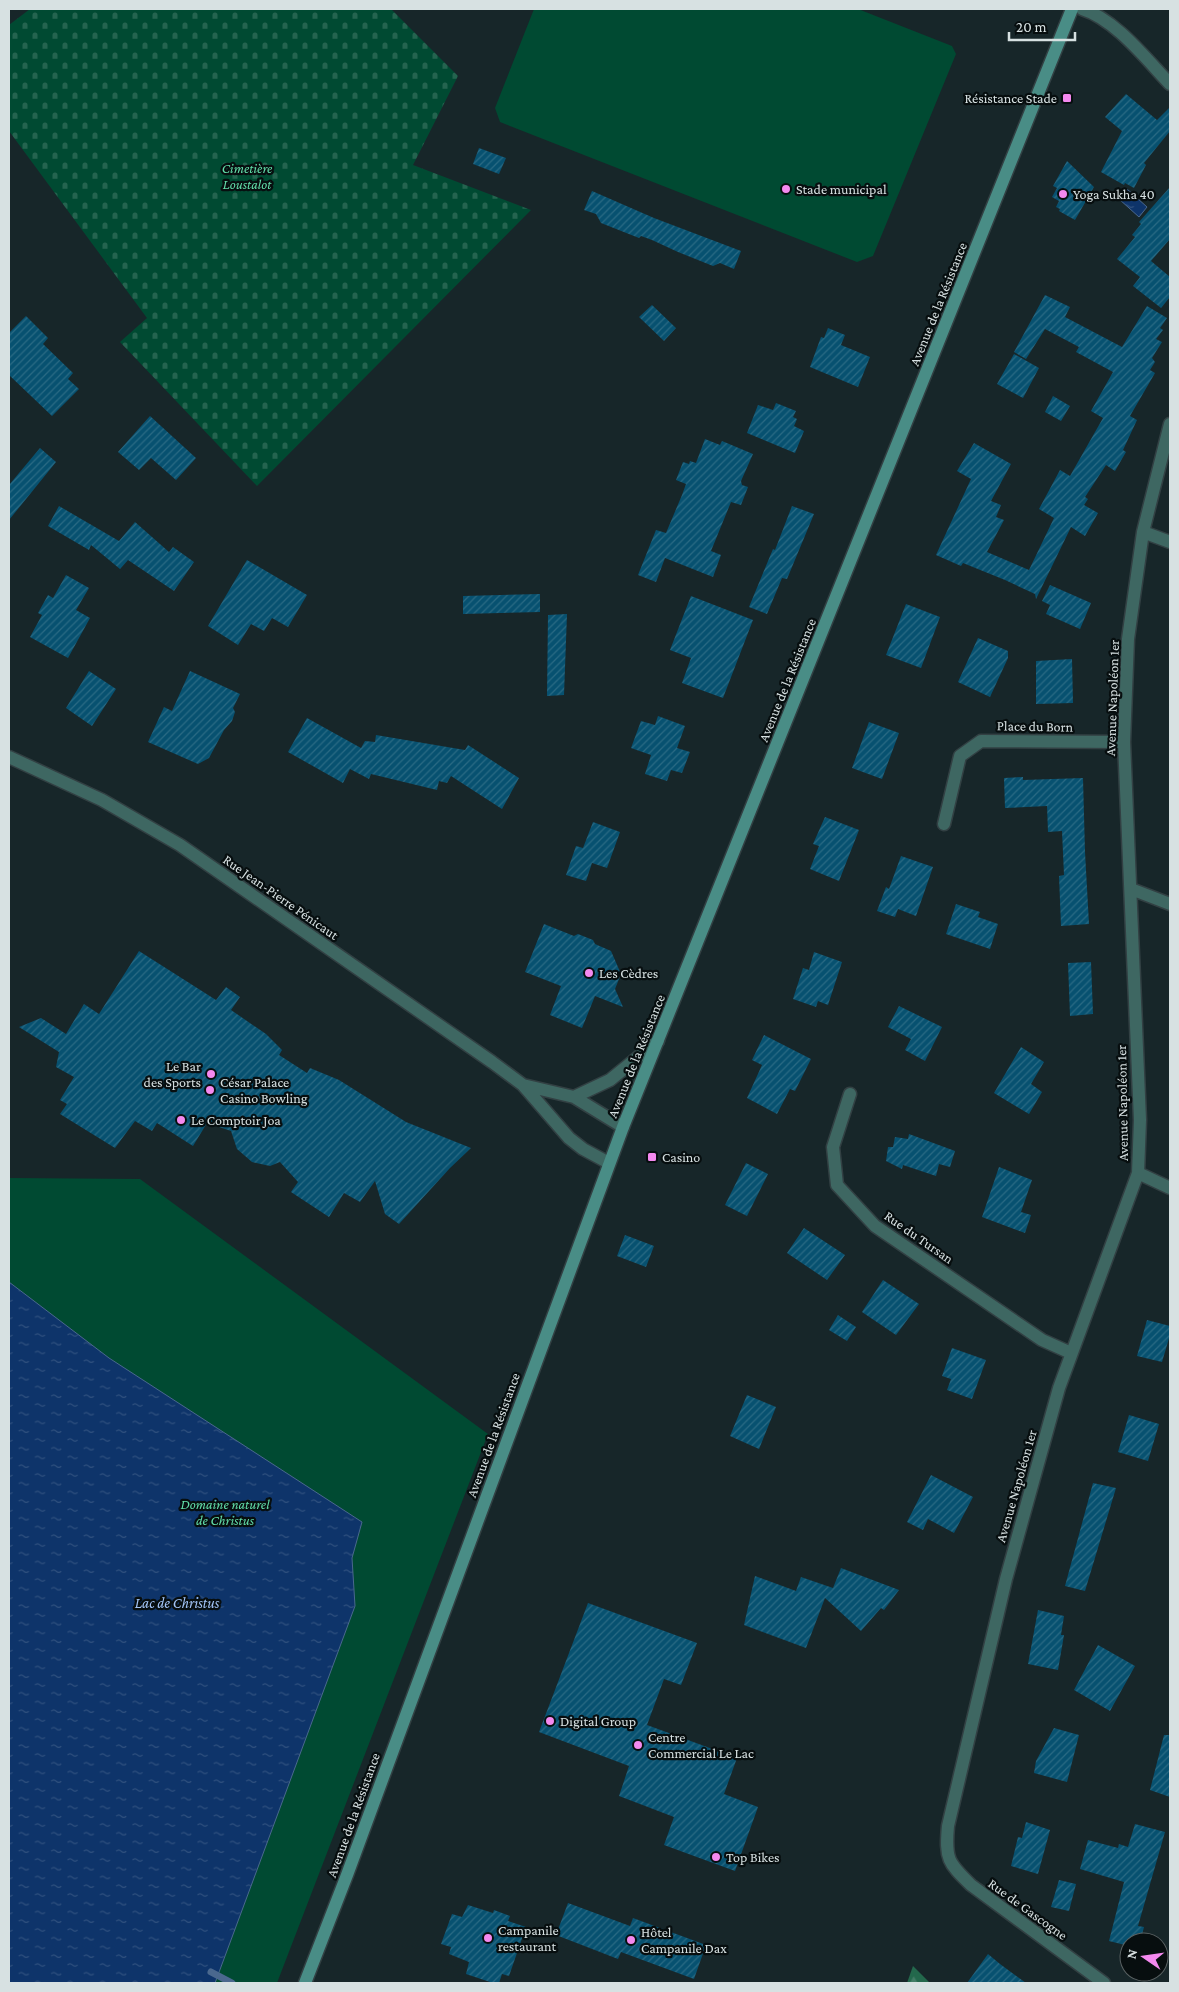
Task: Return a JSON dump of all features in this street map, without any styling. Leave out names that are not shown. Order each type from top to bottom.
[{"type":"main road","name":"Avenue de la Résistance","points":[[306,1980],[623,1127],[1072,9]]},
{"type":"street","points":[[1082,9],[1091,12],[1114,27],[1170,84]]},
{"type":"street","name":"Avenue Napoléon 1er","points":[[946,1849],[948,1826],[1006,1580],[1059,1388],[1138,1173],[1140,1120],[1124,742],[1128,639],[1143,532],[1170,424]]},
{"type":"street","points":[[1143,532],[1170,542]]},
{"type":"street","name":"Place du Born","points":[[944,824],[960,756],[981,741],[1124,742]]},
{"type":"street","name":"Rue Jean-Pierre Pénicaut","points":[[9,757],[102,800],[180,845],[355,968],[386,987],[523,1085],[568,1138],[583,1149],[610,1163]]},
{"type":"street","points":[[1131,889],[1170,904]]},
{"type":"street","points":[[574,1097],[610,1080],[658,1041]]},
{"type":"street","name":"Rue Jean-Pierre Pénicaut","points":[[523,1085],[574,1097],[623,1127]]},
{"type":"street","name":"Rue du Tursan","points":[[850,1094],[833,1147],[836,1186],[875,1226],[1042,1340],[1071,1353]]},
{"type":"street","points":[[1138,1173],[1170,1188]]},
{"type":"street","name":"Rue de Gascogne","points":[[946,1849],[952,1867],[971,1886],[1104,1983]]},
{"type":"green space","name":"Cimetière Loustalot","points":[[30,9],[391,9],[458,76],[413,165],[531,210],[257,486],[120,342],[147,318],[9,131],[9,25]]},
{"type":"green space","name":"Stade municipal","points":[[534,9],[858,9],[952,46],[956,54],[873,256],[857,262],[500,122],[495,108]]},
{"type":"green space","name":"Lac de Christus","points":[[9,1178],[140,1179],[488,1434],[277,1983],[9,1983]]},
{"type":"green space","points":[[913,1966],[930,1983],[907,1983]]},
{"type":"water","points":[[1127,189],[1147,207],[1139,217],[1119,199]]},
{"type":"water","name":"Lac de Christus","points":[[9,1282],[109,1358],[362,1522],[352,1558],[355,1606],[215,1983],[9,1983]]},
{"type":"building","points":[[1126,94],[1157,120],[1170,107],[1170,131],[1144,163],[1146,165],[1134,188],[1125,183],[1124,185],[1101,172],[1122,131],[1105,117]]},
{"type":"building","points":[[479,148],[506,158],[499,174],[473,164]]},
{"type":"building","points":[[1067,161],[1094,187],[1075,220],[1059,211],[1060,209],[1056,207],[1059,201],[1052,197],[1057,188],[1053,186]]},
{"type":"building","points":[[1170,187],[1170,239],[1151,261],[1170,277],[1170,297],[1161,308],[1133,286],[1140,277],[1117,259],[1135,237],[1132,235],[1141,224],[1139,222]]},
{"type":"building","points":[[592,191],[654,218],[741,251],[734,269],[720,263],[713,266],[652,240],[641,236],[639,238],[601,223],[596,214],[584,210]]},
{"type":"building","points":[[1045,295],[1070,307],[1065,317],[1122,347],[1147,306],[1167,318],[1160,328],[1163,330],[1156,339],[1162,342],[1152,358],[1155,362],[1150,370],[1155,373],[1130,416],[1137,420],[1123,450],[1126,452],[1115,471],[1106,465],[1085,497],[1088,499],[1084,505],[1098,513],[1085,536],[1071,527],[1036,599],[1035,594],[1005,580],[963,563],[961,566],[936,555],[971,479],[957,471],[974,443],[1011,464],[991,501],[1001,505],[996,517],[1004,520],[987,552],[1029,570],[1054,518],[1039,509],[1060,470],[1070,476],[1103,418],[1091,411],[1113,372],[1076,352],[1079,347],[1045,329],[1026,359],[1014,352]]},
{"type":"building","points":[[652,305],[676,328],[664,341],[639,317]]},
{"type":"building","points":[[26,316],[48,338],[43,344],[73,373],[68,379],[79,389],[52,416],[9,375],[9,333]]},
{"type":"building","points":[[828,328],[845,335],[841,345],[870,357],[858,387],[810,367],[821,337],[824,338]]},
{"type":"building","points":[[1014,354],[1039,368],[1023,398],[997,384]]},
{"type":"building","points":[[1053,396],[1070,406],[1061,421],[1045,412]]},
{"type":"building","points":[[776,403],[796,411],[793,417],[797,419],[794,426],[804,431],[795,453],[747,433],[758,405],[773,410]]},
{"type":"building","points":[[150,416],[196,458],[176,480],[151,458],[139,470],[118,452]]},
{"type":"building","points":[[705,439],[720,445],[722,441],[753,454],[741,481],[742,485],[748,487],[741,505],[731,502],[711,551],[721,555],[713,577],[665,558],[656,582],[638,575],[656,530],[666,533],[682,495],[686,484],[676,480],[683,462],[689,464],[690,461],[696,463]]},
{"type":"building","points":[[40,448],[56,462],[9,520],[9,485]]},
{"type":"building","points":[[59,506],[119,541],[135,522],[169,552],[173,547],[194,562],[174,591],[128,560],[120,569],[91,545],[89,550],[48,526]]},
{"type":"building","points":[[792,506],[814,514],[787,579],[782,578],[767,614],[749,607],[773,549],[775,550]]},
{"type":"building","points":[[247,560],[307,595],[288,627],[272,618],[264,631],[251,624],[238,645],[208,626]]},
{"type":"building","points":[[66,575],[89,588],[76,610],[90,618],[68,658],[30,637],[42,615],[38,613],[48,595],[53,598]]},
{"type":"building","points":[[1050,585],[1091,603],[1080,629],[1046,614],[1050,605],[1042,601]]},
{"type":"building","points":[[540,594],[540,612],[463,614],[463,596]]},
{"type":"building","points":[[691,596],[753,620],[723,698],[682,683],[691,658],[670,650]]},
{"type":"building","points":[[906,604],[940,617],[921,668],[886,655]]},
{"type":"building","points":[[567,614],[564,695],[547,696],[548,615]]},
{"type":"building","points":[[978,638],[1008,651],[1008,658],[990,697],[958,682]]},
{"type":"building","points":[[1072,659],[1073,703],[1036,704],[1036,661]]},
{"type":"building","points":[[89,671],[116,689],[92,726],[66,708]]},
{"type":"building","points":[[190,671],[240,694],[233,708],[235,712],[232,721],[224,730],[209,758],[198,764],[148,742],[164,707],[172,711]]},
{"type":"building","points":[[658,716],[685,726],[677,748],[690,752],[682,773],[671,770],[667,781],[645,774],[651,755],[631,748],[641,721],[655,725]]},
{"type":"building","points":[[307,718],[361,748],[365,741],[375,742],[376,735],[465,750],[468,745],[519,778],[502,809],[451,776],[447,783],[439,781],[437,790],[371,774],[369,779],[350,769],[343,783],[288,752]]},
{"type":"building","points":[[869,722],[899,733],[882,779],[852,768]]},
{"type":"building","points":[[1023,777],[1023,780],[1083,778],[1089,924],[1061,926],[1059,876],[1064,875],[1062,831],[1048,832],[1047,806],[1005,808],[1004,778]]},
{"type":"building","points":[[825,817],[859,830],[839,881],[810,869],[819,846],[813,844]]},
{"type":"building","points":[[593,822],[620,832],[607,868],[592,863],[586,881],[566,875],[576,846],[583,848]]},
{"type":"building","points":[[901,856],[933,867],[916,916],[898,909],[895,917],[877,911],[886,887],[889,889]]},
{"type":"building","points":[[956,904],[980,912],[978,917],[998,924],[990,949],[946,934]]},
{"type":"building","name":"Les Cèdres","points":[[544,924],[574,936],[578,934],[593,940],[595,944],[611,951],[621,974],[615,989],[623,1007],[595,996],[582,1028],[550,1015],[561,986],[525,972]]},
{"type":"building","name":"César Palace Casino Bowling","points":[[139,951],[216,1000],[226,987],[240,997],[231,1010],[266,1034],[282,1050],[279,1055],[307,1073],[310,1068],[339,1080],[406,1122],[471,1148],[399,1224],[385,1214],[375,1181],[360,1202],[344,1193],[329,1217],[291,1192],[298,1182],[280,1162],[270,1166],[252,1162],[237,1149],[231,1131],[207,1123],[193,1146],[157,1123],[152,1131],[135,1121],[115,1148],[60,1114],[67,1104],[60,1100],[74,1077],[56,1067],[59,1052],[19,1027],[41,1018],[66,1034],[84,1004],[99,1014]]},
{"type":"building","points":[[814,952],[842,962],[828,1005],[818,1001],[816,1007],[793,999],[803,968],[809,970]]},
{"type":"building","points":[[1091,962],[1093,1014],[1070,1016],[1068,963]]},
{"type":"building","points":[[899,1006],[942,1027],[925,1061],[905,1050],[911,1039],[888,1027]]},
{"type":"building","points":[[764,1035],[811,1059],[795,1091],[790,1089],[777,1114],[747,1098],[762,1065],[752,1060]]},
{"type":"building","points":[[1021,1047],[1044,1062],[1031,1084],[1042,1092],[1029,1114],[994,1093]]},
{"type":"building","points":[[909,1134],[955,1151],[950,1167],[939,1164],[936,1176],[903,1165],[902,1169],[886,1161],[888,1147],[893,1147],[895,1137],[908,1139]]},
{"type":"building","points":[[746,1163],[768,1174],[747,1216],[725,1205]]},
{"type":"building","points":[[999,1167],[1032,1180],[1021,1212],[1031,1215],[1025,1233],[982,1217]]},
{"type":"building","points":[[804,1228],[845,1255],[827,1280],[787,1253]]},
{"type":"building","points":[[625,1235],[654,1246],[646,1267],[617,1256]]},
{"type":"building","points":[[883,1280],[919,1304],[896,1335],[862,1312]]},
{"type":"building","points":[[838,1315],[856,1327],[847,1341],[829,1330]]},
{"type":"building","points":[[1147,1320],[1170,1326],[1170,1335],[1162,1362],[1137,1356]]},
{"type":"building","points":[[952,1348],[986,1360],[972,1399],[947,1390],[951,1379],[942,1376]]},
{"type":"building","points":[[747,1395],[776,1407],[759,1449],[730,1436]]},
{"type":"building","points":[[1129,1415],[1159,1424],[1148,1461],[1118,1452]]},
{"type":"building","points":[[931,1475],[973,1497],[954,1533],[928,1519],[923,1530],[907,1522]]},
{"type":"building","points":[[1093,1483],[1116,1488],[1085,1591],[1065,1586]]},
{"type":"building","points":[[841,1568],[899,1590],[884,1610],[881,1608],[861,1631],[825,1598],[806,1648],[744,1625],[755,1576],[796,1591],[801,1577],[833,1588]]},
{"type":"building","name":"Centre Commercial Le Lac","points":[[588,1603],[697,1643],[681,1685],[664,1679],[647,1725],[737,1758],[724,1794],[758,1807],[735,1871],[664,1845],[674,1817],[619,1796],[629,1766],[539,1732]]},
{"type":"building","points":[[1038,1610],[1064,1616],[1061,1635],[1064,1635],[1058,1670],[1028,1664]]},
{"type":"building","points":[[1098,1645],[1135,1666],[1110,1711],[1074,1690]]},
{"type":"building","points":[[1054,1728],[1079,1735],[1067,1782],[1034,1773],[1036,1761]]},
{"type":"building","points":[[1164,1735],[1170,1735],[1170,1797],[1150,1790]]},
{"type":"building","points":[[1026,1822],[1050,1830],[1038,1874],[1011,1866],[1018,1837],[1022,1838]]},
{"type":"building","points":[[1135,1824],[1165,1832],[1138,1926],[1144,1927],[1143,1932],[1119,1932],[1119,1944],[1109,1941],[1124,1882],[1080,1869],[1088,1840],[1118,1848],[1119,1844],[1128,1847]]},
{"type":"building","points":[[1059,1880],[1076,1884],[1069,1911],[1051,1907]]},
{"type":"building","name":"Hôtel Campanile Dax","points":[[568,1903],[630,1926],[633,1918],[706,1945],[694,1979],[621,1952],[618,1959],[556,1935]]},
{"type":"building","points":[[468,1905],[493,1913],[494,1910],[510,1916],[508,1921],[526,1927],[509,1976],[502,1974],[499,1983],[493,1983],[466,1974],[469,1962],[449,1954],[451,1947],[441,1944],[452,1914],[462,1917]]},
{"type":"building","points":[[988,1954],[1000,1964],[1026,1983],[967,1983]]},
{"type":"waterway","points":[[211,1972],[232,1983]]},
{"type":"place","name":"Résistance Stade","points":[[1067,98]]},
{"type":"place","name":"Stade municipal","points":[[786,189]]},
{"type":"place","name":"Yoga Sukha 40","points":[[1063,194]]},
{"type":"place","name":"Les Cèdres","points":[[589,973]]},
{"type":"place","name":"Le Bar des Sports","points":[[211,1074]]},
{"type":"place","name":"César Palace Casino Bowling","points":[[210,1090]]},
{"type":"place","name":"Le Comptoir Joa","points":[[181,1120]]},
{"type":"place","name":"Casino","points":[[652,1157]]},
{"type":"place","name":"Digital Group","points":[[550,1721]]},
{"type":"place","name":"Centre Commercial Le Lac","points":[[638,1745]]},
{"type":"place","name":"Top Bikes","points":[[716,1857]]},
{"type":"place","name":"Campanile restaurant","points":[[488,1938]]},
{"type":"place","name":"Hôtel Campanile Dax","points":[[631,1940]]},
{"type":"park label","name":"Domaine naturel de Christus","points":[[225,1512]]}]
